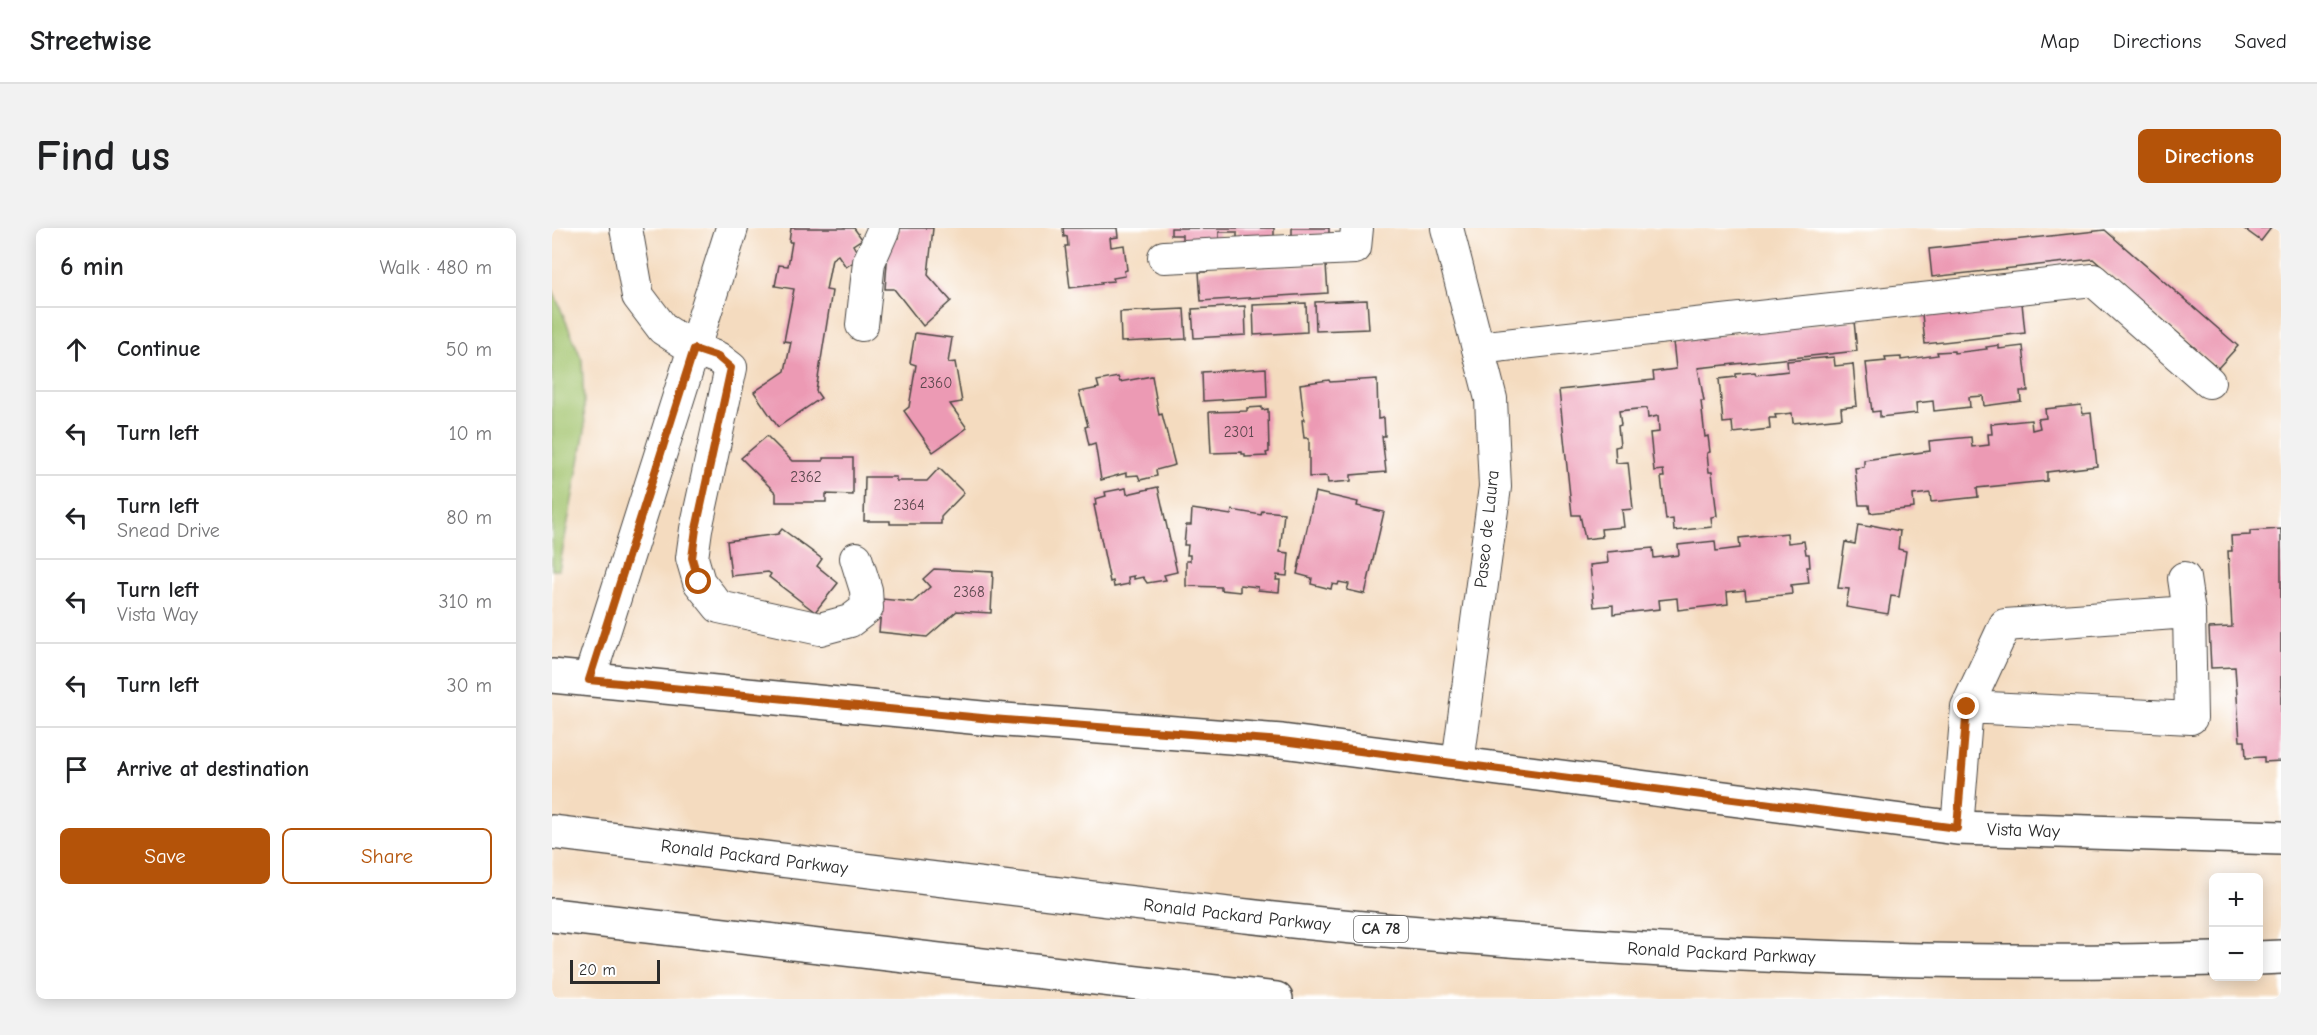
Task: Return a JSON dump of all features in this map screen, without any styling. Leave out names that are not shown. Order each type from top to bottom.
[{"type":"main road","name":"Vista Way","points":[[552,676],[992,719],[1282,741],[1957,828],[2281,838]]},
{"type":"main road","name":"Ronald Packard Parkway","points":[[552,832],[1217,913],[1483,938],[1736,955],[1913,962],[2092,963],[2209,959]]},
{"type":"main road","points":[[552,915],[1276,999]]},
{"type":"main road","points":[[2263,958],[2281,957]]},
{"type":"street","points":[[626,228],[638,296],[663,329],[694,349],[718,357],[731,368],[696,529],[692,558],[699,582],[719,607],[820,629],[850,621],[867,608],[866,590],[856,558]]},
{"type":"street","points":[[589,680],[732,228]]},
{"type":"street","points":[[862,325],[869,262],[884,228]]},
{"type":"street","points":[[1164,256],[1355,248],[1357,228]]},
{"type":"street","name":"Paseo de Laura","points":[[1447,228],[1491,399],[1495,487],[1458,763]]},
{"type":"street","points":[[1478,348],[2092,280],[2209,382]]},
{"type":"street","points":[[1967,707],[2191,718],[2189,612],[2184,578]]},
{"type":"street","points":[[1957,828],[1967,707],[2006,625],[2189,612]]},
{"type":"green space","points":[[552,288],[582,360],[585,430],[559,570],[552,570]]},
{"type":"building","points":[[791,228],[854,228],[862,239],[853,245],[857,252],[855,261],[846,267],[838,255],[832,259],[826,290],[832,291],[816,391],[821,398],[778,427],[754,392],[785,371],[791,342],[784,341],[794,289],[775,286],[779,265],[788,266],[792,242],[789,242]]},
{"type":"building","points":[[899,228],[933,228],[928,275],[951,301],[923,326],[894,289],[885,289],[889,237],[898,238]]},
{"type":"building","points":[[1063,228],[1117,228],[1118,237],[1110,238],[1111,247],[1124,245],[1127,270],[1124,271],[1125,276],[1113,278],[1114,281],[1101,282],[1102,284],[1070,288],[1065,246],[1068,246],[1067,236],[1064,237]]},
{"type":"building","points":[[1171,228],[1274,228],[1274,238],[1237,238],[1237,232],[1219,232],[1219,242],[1182,242],[1182,235],[1171,235]]},
{"type":"building","points":[[1292,228],[1329,228],[1329,235],[1292,236]]},
{"type":"building","points":[[2243,228],[2271,228],[2261,241]]},
{"type":"building","points":[[2105,230],[2238,346],[2218,368],[2093,259],[1932,277],[1929,249]]},
{"type":"building","points":[[1326,265],[1328,293],[1201,301],[1199,272],[1205,272],[1204,270]]},
{"type":"building","points":[[1367,300],[1369,329],[1316,331],[1315,302]]},
{"type":"building","points":[[1306,303],[1307,332],[1254,335],[1253,305]]},
{"type":"building","points":[[2022,303],[2025,333],[1925,344],[1922,314]]},
{"type":"building","points":[[1245,306],[1246,335],[1194,338],[1192,309]]},
{"type":"building","points":[[1184,309],[1186,339],[1121,342],[1120,312]]},
{"type":"building","points":[[1854,321],[1857,351],[1698,368],[1704,401],[1701,401],[1705,437],[1708,436],[1710,452],[1707,453],[1709,472],[1712,472],[1717,516],[1711,517],[1712,527],[1674,531],[1673,519],[1666,520],[1661,477],[1664,477],[1663,470],[1654,471],[1650,433],[1659,432],[1658,416],[1648,418],[1647,408],[1619,411],[1620,446],[1615,447],[1616,463],[1628,462],[1633,509],[1622,510],[1624,527],[1601,529],[1602,537],[1585,539],[1580,515],[1572,515],[1559,390],[1654,380],[1653,372],[1676,369],[1673,341]]},
{"type":"building","points":[[915,333],[952,338],[948,363],[955,362],[962,402],[950,404],[967,428],[933,452],[904,411],[909,407],[916,365],[910,363]]},
{"type":"building","points":[[1999,345],[1999,349],[2023,346],[2028,391],[2020,391],[2021,401],[1984,406],[1983,396],[1969,397],[1970,407],[1934,411],[1933,401],[1916,403],[1917,413],[1880,417],[1880,411],[1872,412],[1866,363],[1886,361],[1885,358],[1901,357],[1901,360],[1938,355],[1937,352],[1954,351],[1954,353],[1987,349],[1986,347]]},
{"type":"building","points":[[1834,357],[1835,366],[1853,364],[1857,406],[1841,408],[1842,418],[1793,423],[1792,413],[1775,415],[1776,418],[1769,418],[1770,429],[1733,433],[1732,422],[1723,423],[1719,379],[1736,377],[1736,374],[1755,372],[1756,375],[1788,371],[1787,361]]},
{"type":"building","points":[[1266,368],[1267,397],[1203,401],[1202,372]]},
{"type":"building","points":[[1152,376],[1159,415],[1162,414],[1175,465],[1156,470],[1157,476],[1140,480],[1138,475],[1126,476],[1126,473],[1101,480],[1095,443],[1089,445],[1085,427],[1088,426],[1079,392],[1099,388],[1097,381],[1118,377],[1120,382]]},
{"type":"building","points":[[1377,379],[1378,419],[1384,418],[1385,436],[1382,436],[1386,472],[1351,475],[1351,481],[1328,483],[1327,476],[1309,477],[1309,438],[1304,438],[1300,384],[1329,380],[1330,382]]},
{"type":"building","points":[[2081,405],[2083,414],[2091,413],[2097,466],[2047,472],[2047,481],[1977,488],[1978,497],[1931,502],[1930,493],[1913,495],[1914,508],[1870,513],[1869,505],[1859,505],[1855,468],[1864,467],[1864,460],[1930,451],[1929,441],[1971,437],[1972,447],[1989,445],[1988,434],[1992,434],[1991,424],[2031,420],[2032,430],[2040,428],[2038,419],[2046,418],[2045,409]]},
{"type":"building","points":[[1262,407],[1262,410],[1268,409],[1269,452],[1266,453],[1267,456],[1245,457],[1242,452],[1211,453],[1209,412],[1247,411],[1247,408]]},
{"type":"building","points":[[767,436],[792,461],[853,458],[853,495],[826,494],[826,502],[776,502],[776,493],[741,458]]},
{"type":"building","points":[[939,468],[964,493],[941,517],[941,524],[890,524],[890,521],[864,521],[865,477],[896,477],[896,481],[927,481]]},
{"type":"building","points":[[1158,487],[1177,572],[1164,575],[1166,580],[1147,583],[1143,577],[1134,579],[1134,576],[1128,577],[1129,584],[1114,587],[1113,581],[1110,582],[1094,505],[1096,505],[1095,499],[1106,496],[1105,492],[1126,488],[1127,494]]},
{"type":"building","points":[[1315,492],[1358,502],[1357,506],[1384,512],[1365,594],[1347,590],[1349,584],[1339,582],[1338,585],[1332,584],[1331,589],[1311,584],[1312,578],[1297,574]]},
{"type":"building","points":[[1192,509],[1231,515],[1232,510],[1261,515],[1262,511],[1284,513],[1280,552],[1289,553],[1287,576],[1277,575],[1276,580],[1280,580],[1279,592],[1240,585],[1240,592],[1221,590],[1221,587],[1186,586],[1186,561],[1190,561],[1190,555],[1187,555],[1188,545],[1184,545],[1186,525],[1191,525]]},
{"type":"building","points":[[1858,525],[1871,527],[1871,525],[1900,531],[1898,549],[1906,551],[1899,597],[1891,596],[1888,614],[1846,607],[1849,589],[1838,588],[1845,542],[1855,544]]},
{"type":"building","points":[[782,529],[822,559],[817,566],[838,583],[815,612],[769,577],[771,574],[768,572],[731,576],[727,541],[778,534]]},
{"type":"building","points":[[2281,529],[2281,761],[2264,762],[2264,757],[2246,758],[2245,741],[2240,741],[2235,667],[2211,668],[2209,628],[2232,627],[2228,551],[2232,551],[2231,536],[2250,535],[2250,531]]},
{"type":"building","points":[[1787,533],[1788,543],[1804,541],[1806,554],[1809,554],[1810,567],[1807,567],[1809,583],[1791,585],[1792,594],[1746,599],[1745,590],[1727,592],[1728,604],[1678,610],[1677,598],[1659,600],[1660,609],[1613,614],[1613,605],[1594,607],[1590,565],[1608,563],[1607,552],[1653,548],[1654,558],[1679,555],[1678,545],[1715,541],[1716,551],[1740,548],[1739,538]]},
{"type":"building","points":[[934,569],[993,572],[991,613],[957,611],[927,637],[879,632],[882,599],[913,602],[930,587],[923,579]]},
{"type":"route","points":[[699,582],[692,558],[696,529],[731,368],[718,357],[694,349],[589,680],[992,719],[1282,741],[1957,828],[1967,707]]}]
